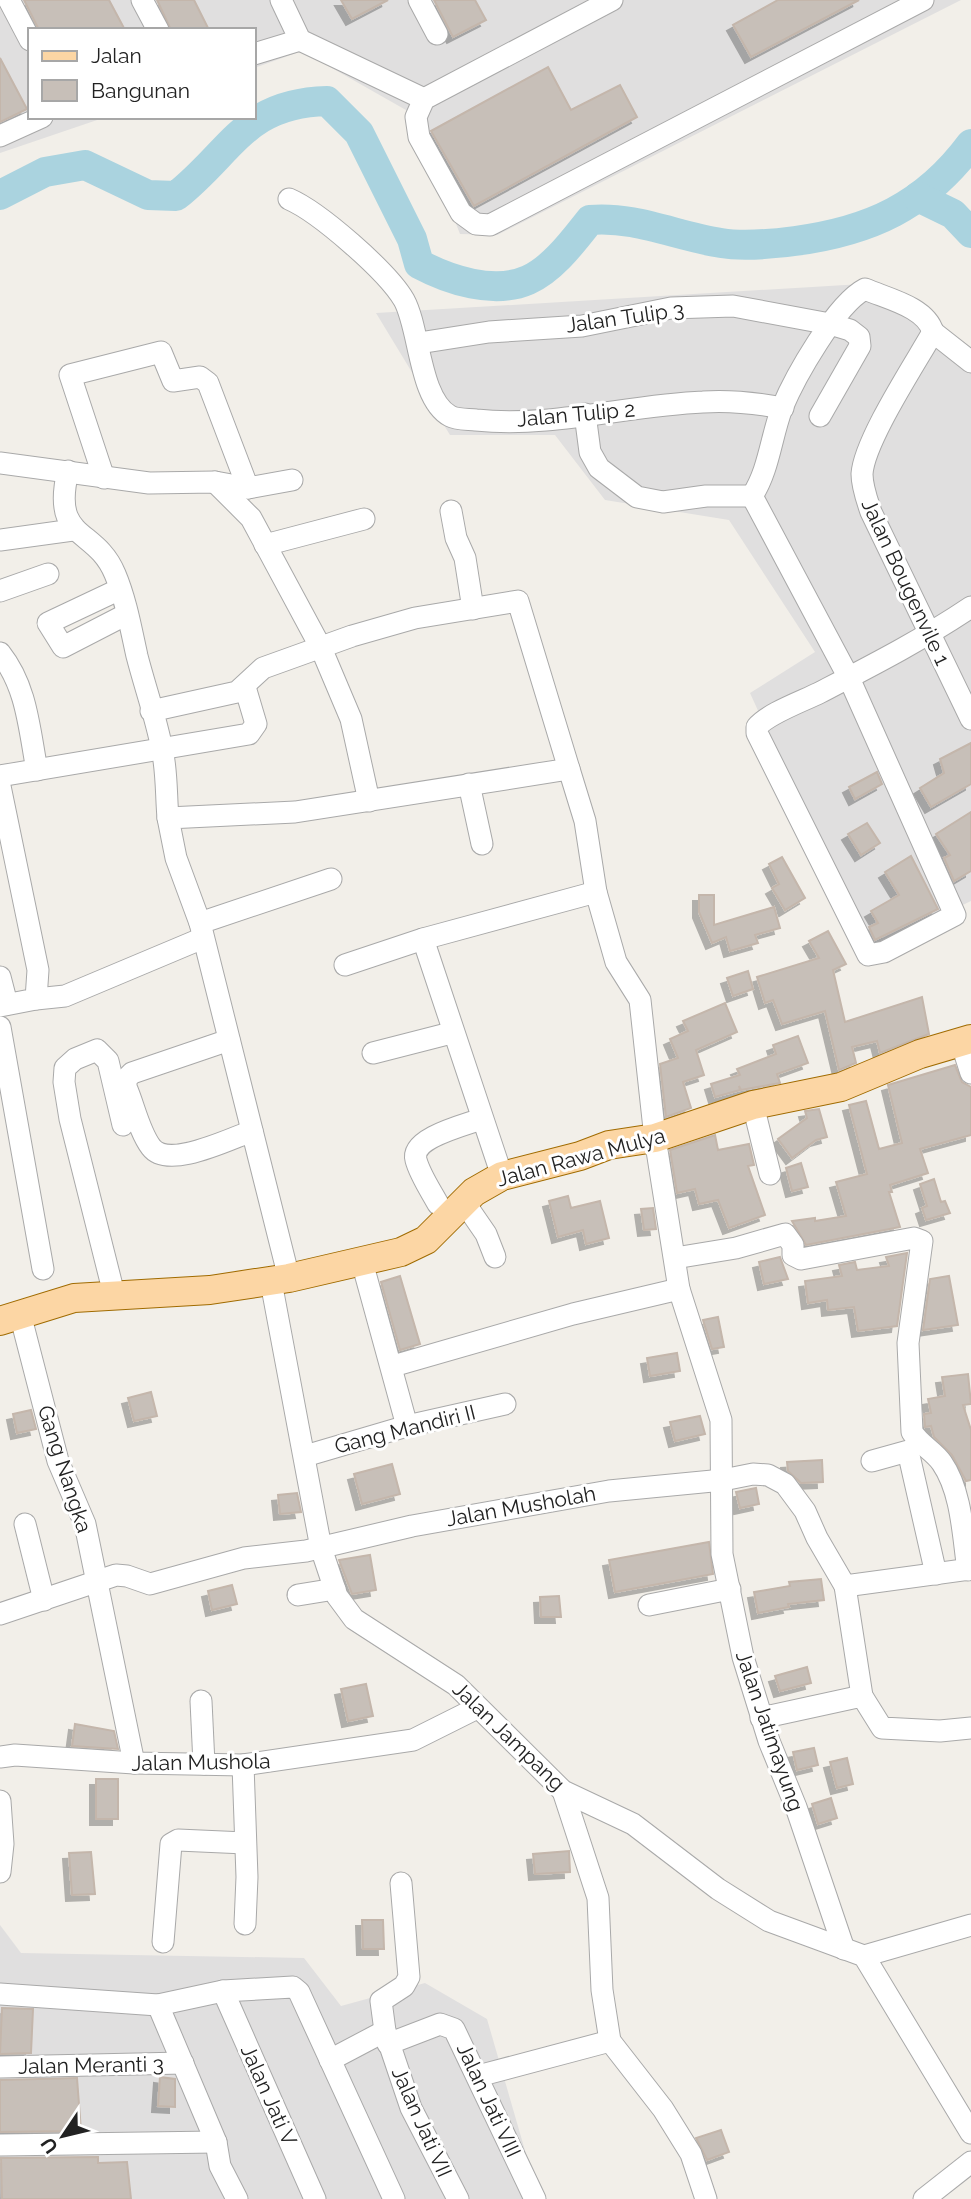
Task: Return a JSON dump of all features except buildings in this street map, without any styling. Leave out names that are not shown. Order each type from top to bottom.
[{"type":"main road","name":"Jalan Rawa Mulya","points":[[10,1318],[74,1298],[210,1290],[280,1280],[401,1252],[426,1240],[451,1203],[502,1176],[580,1156],[609,1145],[655,1138],[753,1105],[841,1087],[920,1054],[966,1042]]},
{"type":"street","points":[[9,0],[28,36]]},
{"type":"street","points":[[142,0],[157,28]]},
{"type":"street","points":[[281,0],[300,40],[424,99]]},
{"type":"street","points":[[419,0],[437,34]]},
{"type":"street","points":[[612,0],[424,99],[416,117],[419,137],[461,213],[476,224],[490,225],[923,0]]},
{"type":"street","points":[[256,53],[300,40]]},
{"type":"street","points":[[0,136],[38,119]]},
{"type":"street","points":[[289,200],[313,213],[379,268],[404,300],[419,344]]},
{"type":"street","points":[[752,496],[760,484],[783,408],[830,324],[852,296],[866,289],[919,313],[930,321],[933,332],[971,362]]},
{"type":"street","name":"Jalan Tulip 3","points":[[419,344],[489,332],[582,326],[671,308],[733,306],[830,324],[850,330],[859,337],[860,346],[820,416]]},
{"type":"street","name":"Jalan Bougenvile 1","points":[[933,332],[883,418],[862,472],[871,512],[971,719]]},
{"type":"street","name":"Jalan Tulip 2","points":[[419,344],[422,368],[440,407],[451,417],[492,421],[559,419],[703,402],[748,402],[783,408]]},
{"type":"street","points":[[104,478],[70,375],[161,352],[173,381],[200,377],[208,383],[248,488]]},
{"type":"street","points":[[585,414],[590,452],[599,468],[637,497],[663,502],[706,496],[752,496]]},
{"type":"street","points":[[0,463],[149,483],[215,482],[248,488],[292,480]]},
{"type":"street","points":[[0,540],[73,530],[65,508],[64,491],[68,471]]},
{"type":"street","points":[[215,482],[251,518],[321,648],[351,719],[369,801]]},
{"type":"street","points":[[752,496],[849,678],[963,911],[884,953],[868,955],[757,733],[761,722],[849,678],[929,635],[971,607]]},
{"type":"street","points":[[151,711],[220,698],[245,687],[262,668],[415,618],[473,609],[466,558],[456,538],[451,511]]},
{"type":"street","points":[[265,545],[364,519]]},
{"type":"street","name":"Jalan Jampang","points":[[73,530],[100,550],[110,563],[120,589],[163,749],[167,818],[176,858],[201,931],[252,1131],[280,1280],[321,1548],[335,1589],[354,1619],[438,1671],[563,1791],[633,1825],[718,1889],[769,1921],[854,1952]]},
{"type":"street","points":[[0,591],[48,574]]},
{"type":"street","points":[[120,589],[48,623],[63,647],[127,614]]},
{"type":"street","name":"Jalan Jatimayung","points":[[473,609],[518,601],[585,821],[596,892],[616,962],[640,1000],[655,1138],[679,1289],[721,1420],[722,1543],[743,1657],[761,1718],[854,1952]]},
{"type":"street","points":[[0,653],[22,689],[37,770]]},
{"type":"street","points":[[0,776],[253,732],[256,724],[245,687]]},
{"type":"street","points":[[167,818],[295,813],[569,769]]},
{"type":"street","points":[[469,784],[482,844]]},
{"type":"street","points":[[0,786],[35,944],[38,970],[36,999]]},
{"type":"street","points":[[0,977],[4,1005],[65,996],[201,931],[331,879]]},
{"type":"street","points":[[345,965],[423,939],[596,892]]},
{"type":"street","points":[[423,939],[452,1033],[502,1176]]},
{"type":"street","points":[[0,1027],[43,1269]]},
{"type":"street","points":[[373,1053],[452,1033]]},
{"type":"street","points":[[229,1040],[132,1073],[126,1079],[126,1087],[151,1147],[161,1156],[176,1157],[252,1131]]},
{"type":"street","points":[[966,1042],[971,1073]]},
{"type":"street","points":[[114,1294],[70,1119],[65,1068],[75,1059],[97,1050],[108,1061],[123,1125]]},
{"type":"street","points":[[753,1105],[770,1174]]},
{"type":"street","points":[[481,1119],[428,1139],[418,1148],[415,1158],[451,1203],[486,1234],[495,1257]]},
{"type":"street","points":[[675,1258],[736,1248],[785,1234],[793,1245],[793,1255],[801,1259],[914,1238],[922,1241],[908,1343],[912,1432],[920,1444],[942,1463],[951,1483],[970,1570],[845,1587],[862,1696],[883,1728],[940,1731],[971,1728]]},
{"type":"street","points":[[362,1262],[393,1366],[407,1426]]},
{"type":"street","points":[[393,1366],[573,1314],[679,1289]]},
{"type":"street","name":"Gang Nangka","points":[[10,1318],[58,1461],[85,1524],[134,1763]]},
{"type":"street","name":"Gang Mandiri II","points":[[305,1456],[407,1426],[505,1404]]},
{"type":"street","points":[[872,1461],[908,1451],[936,1574]]},
{"type":"street","name":"Jalan Musholah","points":[[0,1614],[123,1575],[150,1584],[244,1558],[321,1548],[412,1526],[609,1491],[723,1480],[753,1474],[780,1480],[805,1511],[845,1587]]},
{"type":"street","points":[[25,1524],[44,1600]]},
{"type":"street","points":[[298,1595],[335,1589]]},
{"type":"street","points":[[649,1605],[730,1589]]},
{"type":"street","points":[[761,1718],[862,1696]]},
{"type":"street","points":[[201,1701],[204,1765]]},
{"type":"street","name":"Jalan Mushola","points":[[0,1758],[15,1755],[134,1763],[243,1765],[413,1740],[477,1708]]},
{"type":"street","points":[[243,1765],[245,1924]]},
{"type":"street","points":[[563,1791],[598,1898],[602,1990],[610,2040],[663,2109],[691,2154],[706,2199]]},
{"type":"street","points":[[0,1801],[3,1844],[0,1872]]},
{"type":"street","points":[[163,1942],[171,1844],[178,1840],[246,1843]]},
{"type":"street","name":"Jalan Jati VII","points":[[401,1883],[409,1977],[404,1986],[381,2001],[387,2038],[411,2108],[458,2199]]},
{"type":"street","points":[[971,1925],[854,1952],[971,2133]]},
{"type":"street","points":[[0,1994],[158,2005],[223,1992],[293,1987],[299,1992],[394,2199]]},
{"type":"street","name":"Jalan Jati V","points":[[223,1992],[315,2199]]},
{"type":"street","points":[[158,2005],[216,2142],[220,2166],[219,2199]]},
{"type":"street","name":"Jalan Jati VIII","points":[[387,2038],[440,2024],[447,2025],[458,2034],[535,2199]]},
{"type":"street","points":[[330,2060],[387,2038]]},
{"type":"street","points":[[478,2076],[610,2040]]},
{"type":"street","name":"Jalan Meranti 3","points":[[0,2067],[183,2063]]},
{"type":"street","points":[[0,2144],[216,2142]]},
{"type":"street","points":[[924,2199],[971,2162]]},
{"type":"street","points":[[220,2166],[237,2199]]},
{"type":"shaded area","points":[[0,0],[961,0],[497,235],[460,234],[413,114],[302,51],[256,67],[256,28],[28,28],[28,119],[100,119],[0,153]]},
{"type":"shaded area","points":[[879,283],[971,347],[971,901],[867,951],[750,693],[815,652],[729,520],[605,500],[555,435],[450,435],[376,313]]},
{"type":"shaded area","points":[[0,1925],[21,1953],[304,1958],[341,2006],[425,1983],[487,2019],[539,2199],[0,2199]]},
{"type":"waterway","points":[[0,195],[45,172],[85,165],[148,195],[176,196],[258,120],[276,110],[327,101],[359,133],[412,239],[419,264],[472,284],[501,286],[528,280],[546,269],[590,220],[623,221],[704,240],[739,245],[795,241],[848,230],[894,212],[915,199],[935,184],[971,144]]},
{"type":"waterway","points":[[918,197],[953,214],[971,233]]}]
